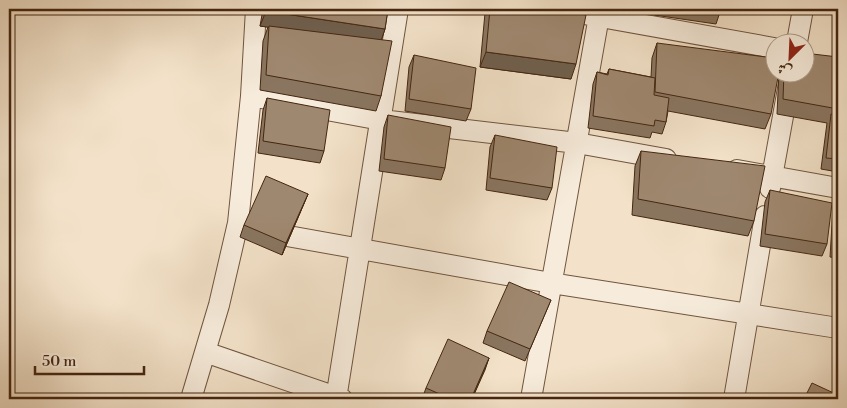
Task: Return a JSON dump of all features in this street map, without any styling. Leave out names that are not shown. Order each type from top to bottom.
[{"type":"street","points":[[190,399],[219,306],[237,227],[251,96],[256,9]]},
{"type":"street","points":[[205,352],[338,399],[398,9]]},
{"type":"street","points":[[556,9],[764,46]]},
{"type":"street","points":[[799,32],[803,9]]},
{"type":"street","points":[[531,399],[599,16]]},
{"type":"street","points":[[734,399],[789,82]]},
{"type":"street","points":[[251,96],[381,120],[577,143],[684,162]]},
{"type":"street","points":[[723,168],[838,188]]},
{"type":"street","points":[[237,227],[551,283],[838,328]]},
{"type":"building","points":[[266,9],[388,9],[385,29],[266,11]]},
{"type":"building","points":[[490,9],[552,9],[586,15],[576,64],[486,52]]},
{"type":"building","points":[[696,9],[721,9],[720,12]]},
{"type":"building","points":[[269,26],[392,41],[381,96],[266,75]]},
{"type":"building","points":[[657,43],[764,57],[764,82],[777,82],[771,114],[655,92]]},
{"type":"building","points":[[814,54],[838,57],[838,109],[783,99],[784,82],[814,82]]},
{"type":"building","points":[[414,55],[476,68],[471,109],[409,99]]},
{"type":"building","points":[[609,69],[655,78],[654,95],[669,98],[666,122],[655,120],[654,126],[593,116],[597,72],[608,75]]},
{"type":"building","points":[[267,98],[330,110],[324,151],[263,141]]},
{"type":"building","points":[[831,114],[838,116],[838,159],[826,158]]},
{"type":"building","points":[[388,115],[451,127],[445,168],[384,159]]},
{"type":"building","points":[[495,135],[557,147],[552,188],[490,178]]},
{"type":"building","points":[[641,151],[765,166],[754,221],[638,199]]},
{"type":"building","points":[[266,176],[308,194],[286,243],[244,225]]},
{"type":"building","points":[[770,190],[832,203],[827,244],[765,234]]},
{"type":"building","points":[[838,193],[838,242],[835,242]]},
{"type":"building","points":[[509,282],[551,300],[530,349],[487,331]]},
{"type":"building","points":[[448,339],[489,358],[471,399],[451,399],[426,388]]},
{"type":"building","points":[[812,383],[838,395],[838,399],[804,399]]}]
